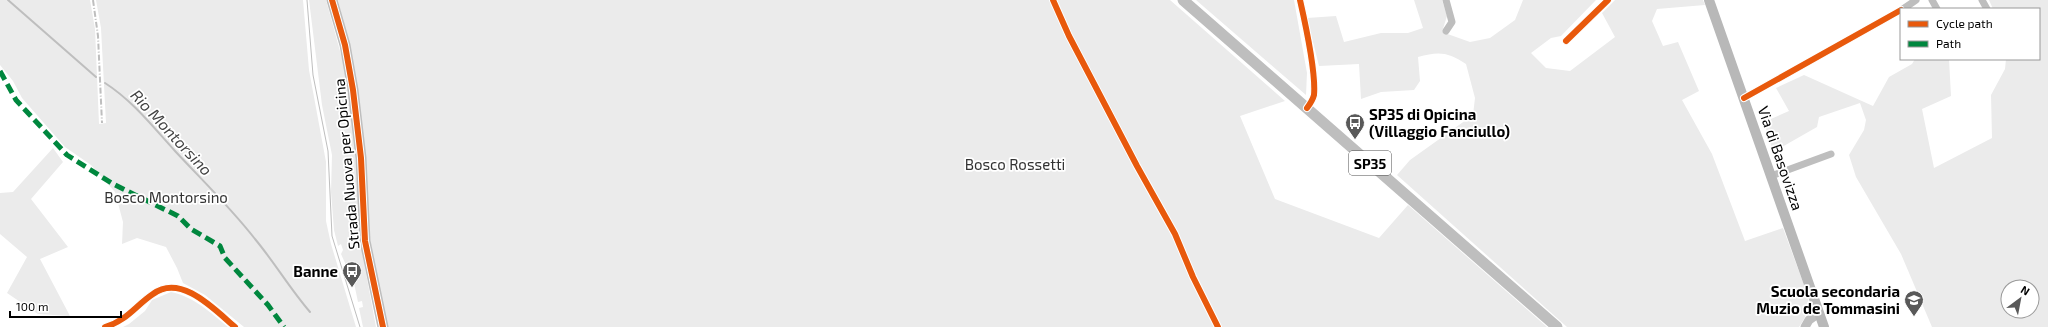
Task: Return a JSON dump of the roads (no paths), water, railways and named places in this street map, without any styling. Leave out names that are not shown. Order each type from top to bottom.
[{"type":"main road","name":"Strada Nuova per Opicina","points":[[332,0],[345,45],[353,90],[361,158],[365,241],[383,327]]},
{"type":"main road","name":"SP35","points":[[1183,0],[1556,327]]},
{"type":"main road","name":"Via di Basovizza","points":[[1709,0],[1824,327]]},
{"type":"street","points":[[1300,0],[1306,27],[1313,77],[1314,95],[1307,108]]},
{"type":"street","points":[[1446,0],[1452,22],[1446,31]]},
{"type":"street","points":[[1566,41],[1608,0]]},
{"type":"street","points":[[1905,8],[1916,0]]},
{"type":"street","points":[[1744,98],[1900,11]]},
{"type":"street","points":[[1771,176],[1831,154]]},
{"type":"street","points":[[105,327],[130,314],[153,293],[171,288],[181,289],[202,300],[235,327]]},
{"type":"street","points":[[1805,327],[1809,320],[1819,313]]},
{"type":"waterway","name":"Rio Montorsino","points":[[8,0],[96,77]]},
{"type":"waterway","name":"Rio Montorsino","points":[[105,83],[125,98],[142,115],[236,216],[310,312]]},
{"type":"tram line","points":[[307,0],[313,75],[328,151],[332,236],[360,327]]},
{"type":"railway","points":[[93,0],[98,36],[102,123]]},
{"type":"place","name":"SP35 di Opicina (Villaggio Fanciullo)","points":[[1355,140]]},
{"type":"place","name":"Banne","points":[[352,288]]},
{"type":"place","name":"Scuola secondaria Muzio de Tommasini","points":[[1914,317]]},
{"type":"park label","name":"Bosco Rossetti","points":[[1015,164]]},
{"type":"park label","name":"Bosco Montorsino","points":[[166,197]]}]
